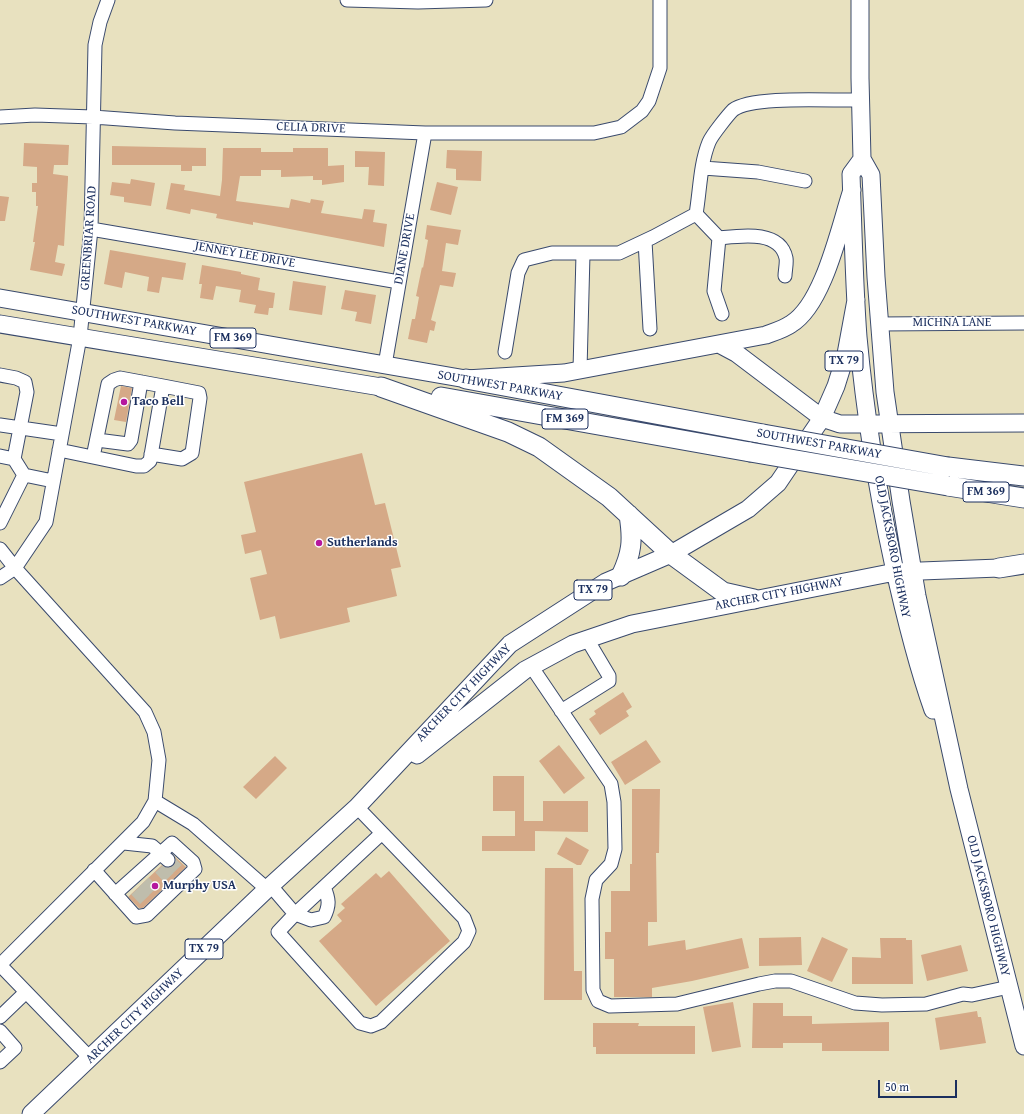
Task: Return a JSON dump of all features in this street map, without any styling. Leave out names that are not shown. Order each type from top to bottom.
[{"type":"highway","name":"SOUTHWEST PARKWAY","points":[[466,379],[763,434],[948,477],[1024,498]]},
{"type":"highway","name":"SOUTHWEST PARKWAY","points":[[381,387],[750,452],[948,477],[1024,476]]},
{"type":"highway","points":[[381,387],[488,424],[539,447],[609,497],[671,554],[723,592],[754,599]]},
{"type":"highway","points":[[621,576],[630,556],[632,536],[629,516]]},
{"type":"highway","name":"TX 79","points":[[999,568],[1024,564]]},
{"type":"main road","name":"OLD JACKSBORO HIGHWAY","points":[[860,0],[860,100],[862,159],[871,175],[879,324],[890,423],[913,570],[953,765],[1024,1046]]},
{"type":"main road","name":"OLD JACKSBORO HIGHWAY","points":[[862,159],[852,174],[858,337],[881,506],[919,672],[953,765]]},
{"type":"main road","points":[[466,379],[564,374],[721,345],[766,335],[792,324],[810,305],[823,280],[852,190]]},
{"type":"main road","name":"SOUTHWEST PARKWAY","points":[[0,298],[466,379]]},
{"type":"main road","name":"ARCHER CITY HIGHWAY","points":[[31,1114],[269,888],[358,807],[510,644],[606,582],[671,554],[748,509],[778,483],[822,418],[836,386],[846,354],[856,300]]},
{"type":"main road","name":"SOUTHWEST PARKWAY","points":[[0,324],[381,387]]},
{"type":"main road","points":[[239,363],[244,340]]},
{"type":"main road","name":"SOUTHWEST PARKWAY","points":[[721,345],[736,353],[822,418],[840,424],[1024,424]]},
{"type":"main road","name":"TX 79","points":[[895,572],[913,570],[999,568]]},
{"type":"main road","name":"ARCHER CITY HIGHWAY","points":[[378,785],[531,666],[573,644],[632,624],[895,572]]},
{"type":"street","name":"GREENBRIAR ROAD","points":[[0,578],[15,568],[46,522],[80,337],[83,312],[91,229],[95,45],[100,22],[108,0]]},
{"type":"street","points":[[347,0],[418,2],[486,0]]},
{"type":"street","name":"CELIA DRIVE","points":[[0,117],[35,115],[93,117],[175,123],[425,133],[594,133],[622,126],[642,111],[654,91],[660,68],[660,0]]},
{"type":"street","points":[[696,214],[703,168],[710,141],[734,110],[750,103],[772,100],[860,100]]},
{"type":"street","name":"DIANE DRIVE","points":[[385,365],[425,133]]},
{"type":"street","points":[[703,168],[758,172],[805,181]]},
{"type":"street","points":[[696,214],[719,238],[714,291],[722,314]]},
{"type":"street","points":[[505,352],[518,273],[524,260],[552,253],[618,253],[645,241],[696,214]]},
{"type":"street","name":"JENNEY LEE DRIVE","points":[[91,229],[399,282]]},
{"type":"street","points":[[719,238],[744,236],[765,237],[780,245],[786,258],[785,276]]},
{"type":"street","points":[[645,241],[650,329]]},
{"type":"street","points":[[580,370],[583,254]]},
{"type":"street","name":"MICHNA LANE","points":[[879,324],[1024,323]]},
{"type":"street","points":[[0,375],[16,378],[25,382],[27,392],[14,459],[24,475],[53,481]]},
{"type":"street","points":[[93,457],[108,384],[114,380],[120,378],[199,393],[200,398],[192,453],[182,459],[151,454]]},
{"type":"street","points":[[97,440],[122,445],[128,444],[131,440],[141,382]]},
{"type":"street","points":[[59,450],[144,466],[150,461],[163,386]]},
{"type":"street","points":[[0,425],[62,434]]},
{"type":"street","points":[[0,456],[14,459]]},
{"type":"street","points":[[0,523],[24,475]]},
{"type":"street","points":[[0,549],[15,568],[145,712],[154,732],[159,760],[155,801],[143,822],[124,843],[94,870],[0,965],[90,1058]]},
{"type":"street","points":[[999,568],[1024,568]]},
{"type":"street","points":[[561,711],[609,681],[609,676],[587,639]]},
{"type":"street","points":[[531,666],[611,784],[614,802],[615,849],[611,864],[596,880],[592,899],[593,990],[598,1001],[610,1006],[678,1004],[775,980],[791,980],[855,1003],[882,1005],[926,1004],[963,994],[970,986],[1008,982]]},
{"type":"street","points":[[155,801],[193,824],[269,888],[295,914],[312,920],[324,917],[329,908],[328,898],[324,887]]},
{"type":"street","points":[[358,807],[464,918],[469,931],[464,942],[381,1022],[371,1026],[360,1023],[278,932],[295,914],[382,833]]},
{"type":"street","points":[[143,822],[158,857]]},
{"type":"street","points":[[124,843],[158,857]]},
{"type":"street","points":[[94,870],[115,894],[136,917],[147,915],[155,902],[179,880],[195,869],[193,862],[172,843],[136,882],[115,894]]},
{"type":"street","points":[[0,1017],[26,992]]},
{"type":"street","points":[[0,1005],[14,1003]]},
{"type":"street","points":[[0,1031],[15,1048],[0,1062]]},
{"type":"building","points":[[24,143],[69,145],[68,165],[54,165],[53,174],[68,176],[64,246],[58,245],[55,262],[65,264],[62,276],[30,270],[35,242],[33,242],[38,206],[36,206],[36,192],[32,192],[32,183],[37,183],[37,167],[23,166]]},
{"type":"building","points":[[112,146],[206,148],[206,166],[192,166],[192,171],[181,171],[181,165],[112,165]]},
{"type":"building","points":[[223,148],[261,148],[261,152],[293,152],[293,148],[328,148],[328,166],[344,165],[344,182],[322,185],[322,180],[313,180],[313,176],[281,177],[281,170],[261,170],[261,176],[240,176],[236,201],[289,208],[291,199],[310,203],[311,199],[324,201],[321,213],[362,219],[364,209],[375,210],[373,222],[387,224],[384,247],[253,222],[253,225],[216,218],[217,214],[191,209],[190,214],[166,209],[171,183],[185,185],[184,190],[220,196]]},
{"type":"building","points":[[447,150],[482,151],[481,181],[456,180],[456,169],[446,168]]},
{"type":"building","points":[[355,151],[385,152],[384,186],[368,185],[369,167],[355,167]]},
{"type":"building","points":[[131,179],[155,183],[151,206],[124,202],[124,197],[110,195],[112,182],[130,184]]},
{"type":"building","points":[[437,182],[458,187],[451,215],[430,210]]},
{"type":"building","points":[[0,196],[9,197],[5,221],[0,221]]},
{"type":"building","points":[[427,225],[461,230],[458,245],[446,243],[442,271],[456,273],[453,287],[440,285],[431,320],[436,322],[434,331],[430,330],[427,343],[408,339],[412,319],[415,319],[419,297],[416,296],[428,240],[425,239]]},
{"type":"building","points":[[110,250],[186,263],[183,280],[162,277],[159,293],[147,291],[149,277],[125,272],[122,288],[104,284]]},
{"type":"building","points":[[202,265],[241,272],[241,274],[260,278],[258,290],[275,293],[273,308],[269,308],[268,315],[254,313],[256,305],[239,302],[241,290],[216,286],[213,300],[200,298],[202,284],[199,284]]},
{"type":"building","points":[[293,281],[326,286],[322,315],[289,310]]},
{"type":"building","points":[[345,290],[376,295],[371,324],[355,321],[357,312],[341,309]]},
{"type":"building","name":"Taco Bell","points":[[121,386],[132,388],[126,422],[114,420]]},
{"type":"building","name":"Sutherlands","points":[[362,453],[375,505],[385,503],[401,567],[391,569],[397,596],[347,608],[350,622],[280,639],[275,616],[260,620],[250,578],[267,574],[261,550],[245,554],[241,535],[256,532],[244,482]]},
{"type":"building","points":[[623,692],[632,707],[626,711],[629,716],[600,735],[589,719],[596,714],[594,711]]},
{"type":"building","points":[[646,740],[661,762],[625,785],[611,762]]},
{"type":"building","points":[[559,745],[585,778],[564,794],[539,761]]},
{"type":"building","points":[[275,756],[287,768],[256,799],[243,787]]},
{"type":"building","points":[[493,776],[524,776],[524,821],[543,821],[543,801],[588,801],[588,832],[535,831],[535,851],[482,851],[482,836],[515,836],[515,811],[493,811]]},
{"type":"building","points":[[632,789],[660,789],[659,853],[656,853],[657,922],[648,922],[648,946],[685,940],[686,950],[742,938],[749,968],[692,981],[652,988],[652,997],[614,997],[614,959],[605,959],[605,932],[611,932],[611,891],[630,891],[630,864],[632,864]]},
{"type":"building","points":[[566,837],[589,850],[581,865],[577,865],[557,854]]},
{"type":"building","name":"Murphy USA","points":[[175,857],[186,867],[143,908],[139,908],[128,897],[162,865],[167,868],[174,866]]},
{"type":"building","points":[[545,868],[573,868],[574,971],[582,971],[582,1000],[544,1000]]},
{"type":"building","points":[[389,871],[450,941],[376,1006],[319,941],[342,921],[337,915],[345,908],[341,904],[376,873],[381,878]]},
{"type":"building","points":[[801,937],[802,965],[759,966],[759,938]]},
{"type":"building","points":[[822,937],[848,949],[832,982],[807,971]]},
{"type":"building","points":[[880,938],[906,938],[906,940],[912,940],[913,984],[852,984],[852,957],[881,958]]},
{"type":"building","points":[[961,945],[968,971],[927,981],[921,955]]},
{"type":"building","points":[[733,1002],[741,1047],[712,1052],[703,1007]]},
{"type":"building","points":[[753,1003],[783,1003],[783,1016],[812,1016],[812,1024],[889,1022],[889,1051],[822,1051],[822,1043],[783,1043],[783,1048],[752,1048]]},
{"type":"building","points":[[977,1011],[978,1017],[981,1017],[986,1043],[940,1050],[935,1018]]},
{"type":"building","points":[[593,1023],[639,1023],[638,1026],[695,1026],[695,1054],[596,1054],[596,1047],[593,1047]]},
{"type":"tunnel","points":[[168,860],[181,874]]},
{"type":"tunnel","points":[[160,868],[173,882]]},
{"type":"tunnel","points":[[144,882],[157,896]]},
{"type":"tunnel","points":[[136,890],[149,904]]},
{"type":"place","name":"Taco Bell","points":[[124,402]]},
{"type":"place","name":"Sutherlands","points":[[319,543]]},
{"type":"place","name":"Murphy USA","points":[[155,886]]}]
